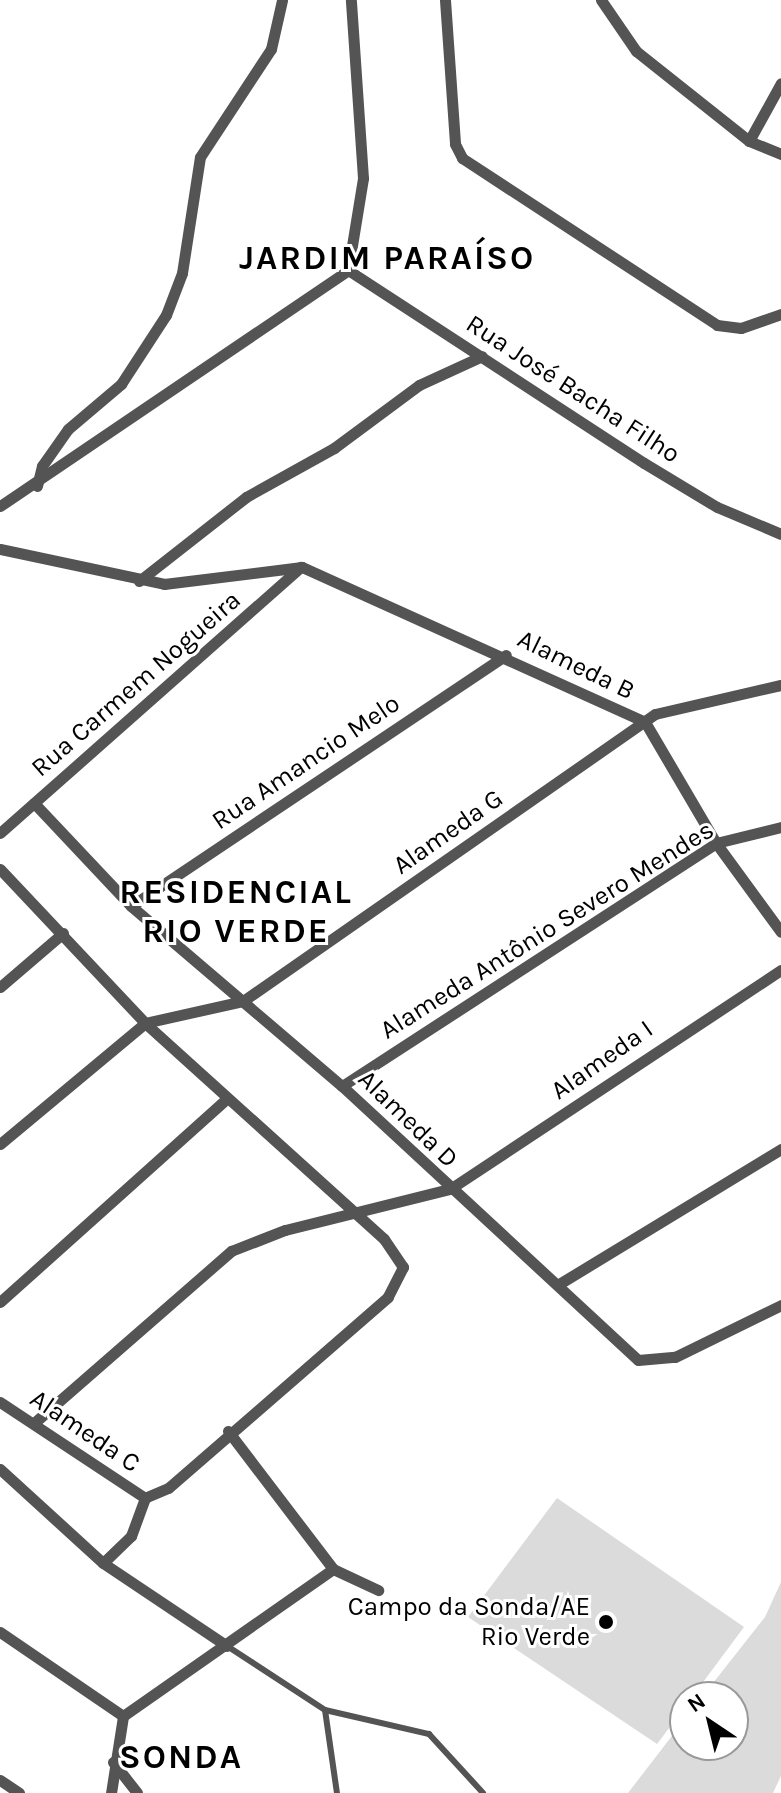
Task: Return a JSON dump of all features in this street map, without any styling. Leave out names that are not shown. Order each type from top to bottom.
[{"type":"street","points":[[37,486],[68,429],[121,384],[166,315],[182,273],[200,157],[271,49],[282,0]]},
{"type":"street","points":[[0,506],[37,486],[348,270],[363,178],[351,0]]},
{"type":"street","points":[[445,0],[455,144],[462,158],[717,325],[741,328],[781,314]]},
{"type":"street","points":[[601,0],[636,51],[749,141],[781,154]]},
{"type":"street","points":[[749,141],[781,83]]},
{"type":"street","name":"Rua José Bacha Filho","points":[[348,270],[717,507],[781,534]]},
{"type":"street","points":[[139,581],[246,497],[334,448],[419,385],[482,356]]},
{"type":"street","points":[[0,549],[164,584],[302,567]]},
{"type":"street","name":"Alameda B","points":[[302,567],[506,655],[645,722],[716,843],[781,932]]},
{"type":"street","name":"Rua Carmem Nogueira","points":[[0,833],[302,567]]},
{"type":"street","name":"Rua Amancio Melo","points":[[131,906],[506,655]]},
{"type":"street","name":"Alameda G","points":[[145,1023],[243,1001],[645,722],[670,708],[781,685]]},
{"type":"street","name":"Alameda D","points":[[34,803],[131,906],[342,1086],[450,1189],[646,1363],[703,1345],[781,1305]]},
{"type":"street","name":"Alameda Antônio Severo Mendes","points":[[342,1086],[716,843],[781,827]]},
{"type":"street","points":[[0,869],[145,1023],[384,1239],[403,1267],[394,1291],[228,1431],[168,1488],[145,1498],[135,1530],[103,1563]]},
{"type":"street","points":[[0,987],[63,933]]},
{"type":"street","name":"Alameda I","points":[[34,1423],[231,1251],[285,1230],[450,1189],[781,970]]},
{"type":"street","points":[[0,1144],[145,1023]]},
{"type":"street","points":[[0,1302],[227,1098]]},
{"type":"street","points":[[559,1284],[781,1149]]},
{"type":"street","name":"Alameda C","points":[[0,1402],[145,1498]]},
{"type":"street","points":[[228,1431],[333,1569],[378,1590]]},
{"type":"street","points":[[0,1469],[103,1563],[227,1646]]},
{"type":"street","points":[[111,1793],[113,1762],[123,1716],[333,1569]]},
{"type":"street","points":[[0,1632],[123,1716]]},
{"type":"street","points":[[113,1762],[137,1793]]},
{"type":"street","points":[[0,1780],[19,1793]]},
{"type":"lane","points":[[227,1646],[325,1710],[429,1734],[483,1793]]},
{"type":"lane","points":[[325,1710],[337,1793]]},
{"type":"shaded area","name":"Campo da Sonda/AE Rio Verde","points":[[557,1498],[744,1627],[704,1681],[669,1681],[669,1728],[657,1744],[468,1617]]},
{"type":"shaded area","points":[[781,1582],[781,1776],[773,1793],[628,1793],[669,1740],[669,1761],[749,1761],[749,1681],[715,1681],[765,1617]]},
{"type":"place","name":"Campo da Sonda/AE Rio Verde","points":[[606,1622]]},
{"type":"district","name":"JARDIM PARAÍSO","points":[[387,259]]},
{"type":"district","name":"RESIDENCIAL RIO VERDE","points":[[236,912]]},
{"type":"district","name":"SONDA","points":[[181,1758]]}]
